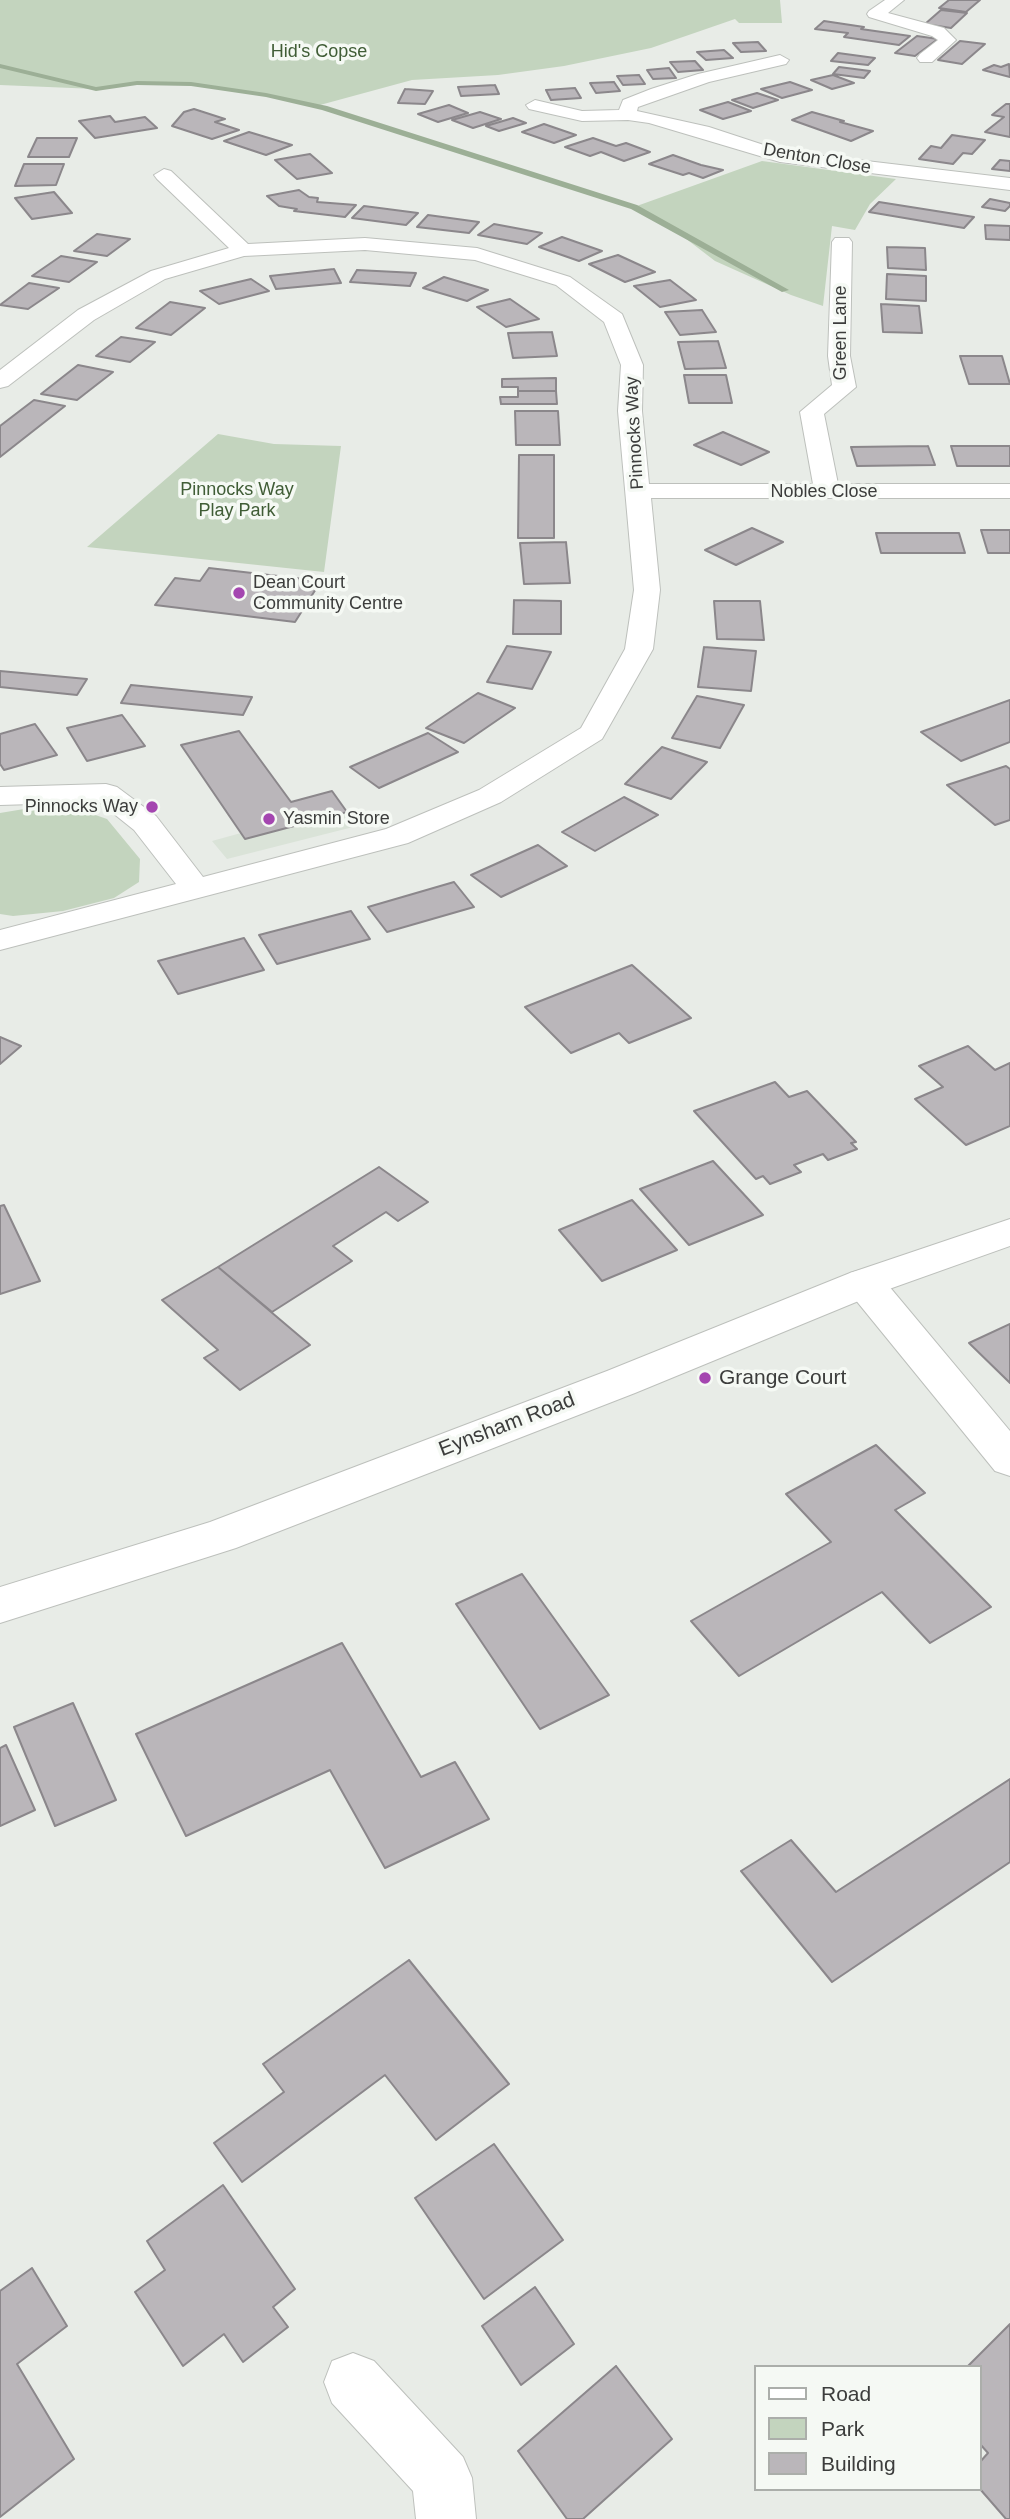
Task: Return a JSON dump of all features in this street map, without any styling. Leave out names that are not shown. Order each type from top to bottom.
[{"type":"street","points":[[896,0],[875,13],[938,32],[948,40],[926,58]]},
{"type":"street","points":[[628,114],[629,104],[657,93],[704,78],[780,60]]},
{"type":"street","name":"Denton Close","points":[[535,105],[582,116],[628,114],[702,131],[780,156],[1010,184]]},
{"type":"street","points":[[164,175],[243,250]]},
{"type":"street","name":"Green Lane","points":[[827,493],[812,412],[844,387],[839,356],[842,242]]},
{"type":"street","name":"Pinnocks Way","points":[[0,381],[86,315],[158,275],[243,250],[365,244],[477,254],[563,281],[614,319],[632,365],[630,411],[647,590],[639,649],[592,733],[490,796],[397,836],[0,940]]},
{"type":"street","name":"Nobles Close","points":[[637,491],[1010,491]]},
{"type":"street","points":[[0,796],[106,793],[145,823],[197,890]]},
{"type":"street","name":"Eynsham Road","points":[[0,1605],[222,1536],[864,1283],[1010,1232]]},
{"type":"street","points":[[864,1283],[1010,1460]]},
{"type":"street","points":[[353,2382],[442,2478],[446,2519]]},
{"type":"shaded area","points":[[332,791],[357,826],[227,859],[212,841],[241,833]]},
{"type":"green space","name":"Hid's Copse","points":[[0,0],[780,0],[782,23],[739,23],[735,19],[651,48],[564,66],[498,75],[412,80],[320,105],[191,84],[137,83],[96,89],[0,85]]},
{"type":"green space","points":[[762,161],[896,179],[870,204],[855,230],[832,226],[823,306],[791,295],[715,261],[672,228],[634,207]]},
{"type":"green space","name":"Pinnocks Way Play Park","points":[[218,434],[274,444],[341,446],[324,572],[87,547]]},
{"type":"green space","points":[[42,806],[78,809],[107,819],[140,859],[139,882],[114,898],[63,911],[13,916],[0,914],[0,813]]},
{"type":"building","points":[[949,0],[980,0],[966,12],[939,8]]},
{"type":"building","points":[[941,10],[967,13],[951,28],[925,24]]},
{"type":"building","points":[[824,21],[910,36],[899,45],[844,37],[848,33],[815,29]]},
{"type":"building","points":[[917,36],[938,39],[915,56],[895,53]]},
{"type":"building","points":[[960,41],[985,44],[962,64],[938,60]]},
{"type":"building","points":[[758,42],[766,51],[741,52],[733,43]]},
{"type":"building","points":[[724,50],[733,58],[706,60],[697,52]]},
{"type":"building","points":[[838,53],[875,58],[868,65],[831,61]]},
{"type":"building","points":[[695,61],[703,70],[678,72],[670,62]]},
{"type":"building","points":[[1009,64],[1010,77],[983,70],[994,65],[1001,67]]},
{"type":"building","points":[[839,67],[870,71],[864,78],[833,74]]},
{"type":"building","points":[[669,68],[676,78],[653,79],[647,70]]},
{"type":"building","points":[[639,75],[645,84],[623,85],[617,76]]},
{"type":"building","points":[[833,75],[854,83],[832,89],[811,80]]},
{"type":"building","points":[[614,82],[620,91],[596,93],[590,83]]},
{"type":"building","points":[[790,82],[812,90],[782,98],[761,89]]},
{"type":"building","points":[[495,85],[499,94],[461,96],[458,87]]},
{"type":"building","points":[[575,88],[581,98],[551,100],[546,90]]},
{"type":"building","points":[[405,89],[433,91],[425,104],[398,103]]},
{"type":"building","points":[[757,93],[778,100],[753,108],[732,100]]},
{"type":"building","points":[[728,102],[751,111],[723,119],[700,110]]},
{"type":"building","points":[[1010,104],[1010,137],[985,132],[1004,117],[992,115]]},
{"type":"building","points":[[449,105],[468,113],[438,122],[418,114]]},
{"type":"building","points":[[194,109],[225,119],[215,122],[239,130],[212,139],[172,126],[184,112]]},
{"type":"building","points":[[480,112],[501,119],[473,128],[452,120]]},
{"type":"building","points":[[812,112],[873,131],[851,141],[792,120]]},
{"type":"building","points":[[110,116],[115,122],[145,117],[157,128],[95,138],[79,121]]},
{"type":"building","points":[[513,118],[526,123],[499,131],[486,126]]},
{"type":"building","points":[[544,124],[576,135],[554,143],[522,132]]},
{"type":"building","points":[[249,132],[292,145],[266,155],[224,141]]},
{"type":"building","points":[[952,135],[985,140],[972,154],[963,153],[953,164],[919,159],[931,146],[941,148]]},
{"type":"building","points":[[37,138],[77,138],[69,157],[28,157]]},
{"type":"building","points":[[593,138],[616,146],[626,143],[650,152],[624,161],[601,152],[590,156],[565,147]]},
{"type":"building","points":[[310,154],[332,173],[297,179],[275,160]]},
{"type":"building","points":[[673,155],[723,170],[703,178],[689,173],[683,175],[649,164]]},
{"type":"building","points":[[1000,160],[1010,161],[1010,171],[992,169]]},
{"type":"building","points":[[24,164],[64,164],[56,185],[15,186]]},
{"type":"building","points":[[299,190],[309,197],[318,198],[317,202],[356,205],[345,217],[294,211],[297,209],[279,206],[267,196]]},
{"type":"building","points":[[54,192],[72,213],[32,219],[15,198]]},
{"type":"building","points":[[990,199],[1010,203],[1010,206],[1005,211],[982,207]]},
{"type":"building","points":[[879,202],[974,217],[964,228],[869,212]]},
{"type":"building","points":[[364,206],[418,213],[406,225],[352,218]]},
{"type":"building","points":[[428,215],[479,222],[469,233],[417,227]]},
{"type":"building","points":[[494,224],[542,233],[527,244],[478,235]]},
{"type":"building","points":[[985,225],[1010,226],[1010,240],[986,239]]},
{"type":"building","points":[[97,234],[130,239],[107,256],[74,251]]},
{"type":"building","points":[[562,237],[602,251],[579,261],[539,247]]},
{"type":"building","points":[[887,247],[925,248],[926,270],[888,268]]},
{"type":"building","points":[[618,255],[655,272],[625,282],[589,264]]},
{"type":"building","points":[[61,256],[97,262],[69,282],[32,276]]},
{"type":"building","points":[[334,269],[341,283],[276,289],[270,276]]},
{"type":"building","points":[[357,270],[416,273],[410,286],[350,282]]},
{"type":"building","points":[[887,274],[926,276],[926,301],[886,299]]},
{"type":"building","points":[[444,277],[488,290],[467,301],[423,288]]},
{"type":"building","points":[[251,279],[269,291],[219,304],[200,291]]},
{"type":"building","points":[[670,280],[696,300],[660,307],[634,286]]},
{"type":"building","points":[[29,283],[59,288],[28,309],[0,305]]},
{"type":"building","points":[[510,299],[539,319],[506,327],[477,307]]},
{"type":"building","points":[[170,302],[205,308],[171,335],[136,328]]},
{"type":"building","points":[[881,304],[919,306],[922,333],[883,332]]},
{"type":"building","points":[[702,310],[716,332],[680,335],[665,312]]},
{"type":"building","points":[[552,332],[557,356],[513,358],[508,333]]},
{"type":"building","points":[[121,337],[155,342],[130,362],[96,356]]},
{"type":"building","points":[[718,341],[726,368],[685,369],[678,342]]},
{"type":"building","points":[[960,356],[1002,356],[1010,384],[969,384]]},
{"type":"building","points":[[78,365],[113,372],[77,400],[41,394]]},
{"type":"building","points":[[684,375],[726,375],[732,403],[689,403]]},
{"type":"building","points":[[556,378],[556,391],[518,391],[518,387],[502,387],[502,379]]},
{"type":"building","points":[[518,391],[556,391],[557,404],[501,404],[500,397],[518,397]]},
{"type":"building","points":[[34,400],[65,406],[0,457],[0,426]]},
{"type":"building","points":[[515,411],[558,411],[560,445],[516,445]]},
{"type":"building","points":[[723,432],[769,452],[741,465],[694,445]]},
{"type":"building","points":[[928,446],[935,465],[857,466],[851,447]]},
{"type":"building","points":[[951,446],[1010,446],[1010,466],[957,466]]},
{"type":"building","points":[[519,455],[554,455],[554,538],[518,538]]},
{"type":"building","points":[[752,528],[783,542],[736,565],[705,550]]},
{"type":"building","points":[[981,530],[1010,530],[1010,553],[988,553]]},
{"type":"building","points":[[876,533],[959,533],[965,553],[881,553]]},
{"type":"building","points":[[566,542],[570,583],[524,584],[520,543]]},
{"type":"building","name":"Dean Court Community Centre","points":[[209,568],[321,581],[295,622],[155,605],[175,578],[200,581]]},
{"type":"building","points":[[514,600],[561,601],[561,634],[513,634]]},
{"type":"building","points":[[714,601],[760,601],[764,640],[717,639]]},
{"type":"building","points":[[507,646],[551,652],[532,689],[487,682]]},
{"type":"building","points":[[704,647],[756,651],[751,691],[698,687]]},
{"type":"building","points":[[0,671],[87,679],[77,695],[0,687]]},
{"type":"building","points":[[131,685],[252,697],[243,715],[121,703]]},
{"type":"building","points":[[478,693],[515,708],[464,743],[426,728]]},
{"type":"building","points":[[697,696],[744,705],[720,748],[672,738]]},
{"type":"building","points":[[1010,700],[1010,742],[961,761],[921,732]]},
{"type":"building","points":[[122,715],[145,746],[87,761],[67,728]]},
{"type":"building","points":[[35,724],[57,755],[4,770],[0,764],[0,734]]},
{"type":"building","points":[[239,731],[291,802],[332,791],[347,812],[245,839],[181,745]]},
{"type":"building","points":[[428,733],[458,752],[379,788],[350,767]]},
{"type":"building","points":[[662,747],[707,762],[671,799],[625,784]]},
{"type":"building","points":[[1006,766],[1010,769],[1010,820],[995,825],[947,785]]},
{"type":"building","points":[[624,797],[658,815],[595,851],[562,832]]},
{"type":"building","points":[[538,845],[567,866],[501,897],[471,875]]},
{"type":"building","points":[[454,882],[474,907],[387,932],[368,907]]},
{"type":"building","points":[[351,911],[370,939],[277,964],[259,935]]},
{"type":"building","points":[[244,938],[264,970],[178,994],[158,961]]},
{"type":"building","points":[[632,965],[691,1018],[629,1043],[619,1033],[571,1053],[525,1007]]},
{"type":"building","points":[[0,1037],[21,1046],[0,1064]]},
{"type":"building","points":[[968,1046],[995,1070],[1010,1063],[1010,1126],[966,1145],[915,1099],[943,1087],[919,1066]]},
{"type":"building","points":[[775,1082],[789,1097],[807,1091],[856,1142],[851,1143],[857,1149],[828,1160],[823,1154],[794,1165],[801,1172],[770,1184],[763,1176],[756,1179],[694,1111]]},
{"type":"building","points":[[713,1161],[763,1215],[689,1245],[640,1189]]},
{"type":"building","points":[[379,1167],[428,1202],[398,1221],[386,1212],[333,1246],[352,1261],[272,1312],[218,1267]]},
{"type":"building","points":[[632,1200],[677,1250],[602,1281],[559,1230]]},
{"type":"building","points":[[4,1205],[40,1281],[0,1294],[0,1206]]},
{"type":"building","points":[[218,1267],[310,1345],[240,1390],[204,1358],[218,1350],[162,1300]]},
{"type":"building","points":[[1010,1324],[1010,1383],[969,1343]]},
{"type":"building","points":[[876,1445],[925,1493],[895,1510],[991,1607],[930,1643],[882,1592],[739,1676],[691,1621],[831,1542],[786,1494]]},
{"type":"building","points":[[522,1574],[609,1695],[540,1729],[456,1604]]},
{"type":"building","points":[[342,1643],[421,1777],[455,1762],[489,1819],[385,1868],[330,1770],[186,1836],[136,1734]]},
{"type":"building","points":[[73,1703],[116,1800],[55,1826],[14,1727]]},
{"type":"building","points":[[6,1745],[35,1810],[0,1826],[0,1748]]},
{"type":"building","points":[[1010,1779],[1010,1862],[832,1982],[741,1871],[791,1840],[836,1892]]},
{"type":"building","points":[[409,1960],[509,2084],[436,2140],[385,2075],[242,2182],[214,2143],[284,2092],[263,2064]]},
{"type":"building","points":[[494,2144],[563,2240],[484,2299],[415,2198]]},
{"type":"building","points":[[223,2185],[295,2289],[273,2307],[288,2327],[243,2362],[224,2334],[183,2366],[135,2292],[165,2270],[147,2241]]},
{"type":"building","points":[[32,2268],[67,2326],[17,2364],[74,2459],[0,2517],[0,2291]]},
{"type":"building","points":[[535,2287],[574,2344],[521,2385],[482,2326]]},
{"type":"building","points":[[1010,2324],[1010,2519],[1006,2519],[982,2491],[982,2460],[988,2453],[982,2446],[982,2365],[969,2365]]},
{"type":"building","points":[[616,2366],[672,2439],[583,2519],[567,2519],[518,2451]]},
{"type":"waterway","points":[[0,66],[96,89],[137,83],[191,84],[266,95],[324,108],[634,207],[785,290]]},
{"type":"place","name":"Dean Court Community Centre","points":[[239,593]]},
{"type":"place","name":"Pinnocks Way","points":[[152,807]]},
{"type":"place","name":"Yasmin Store","points":[[269,819]]},
{"type":"place","name":"Grange Court","points":[[705,1378]]}]
